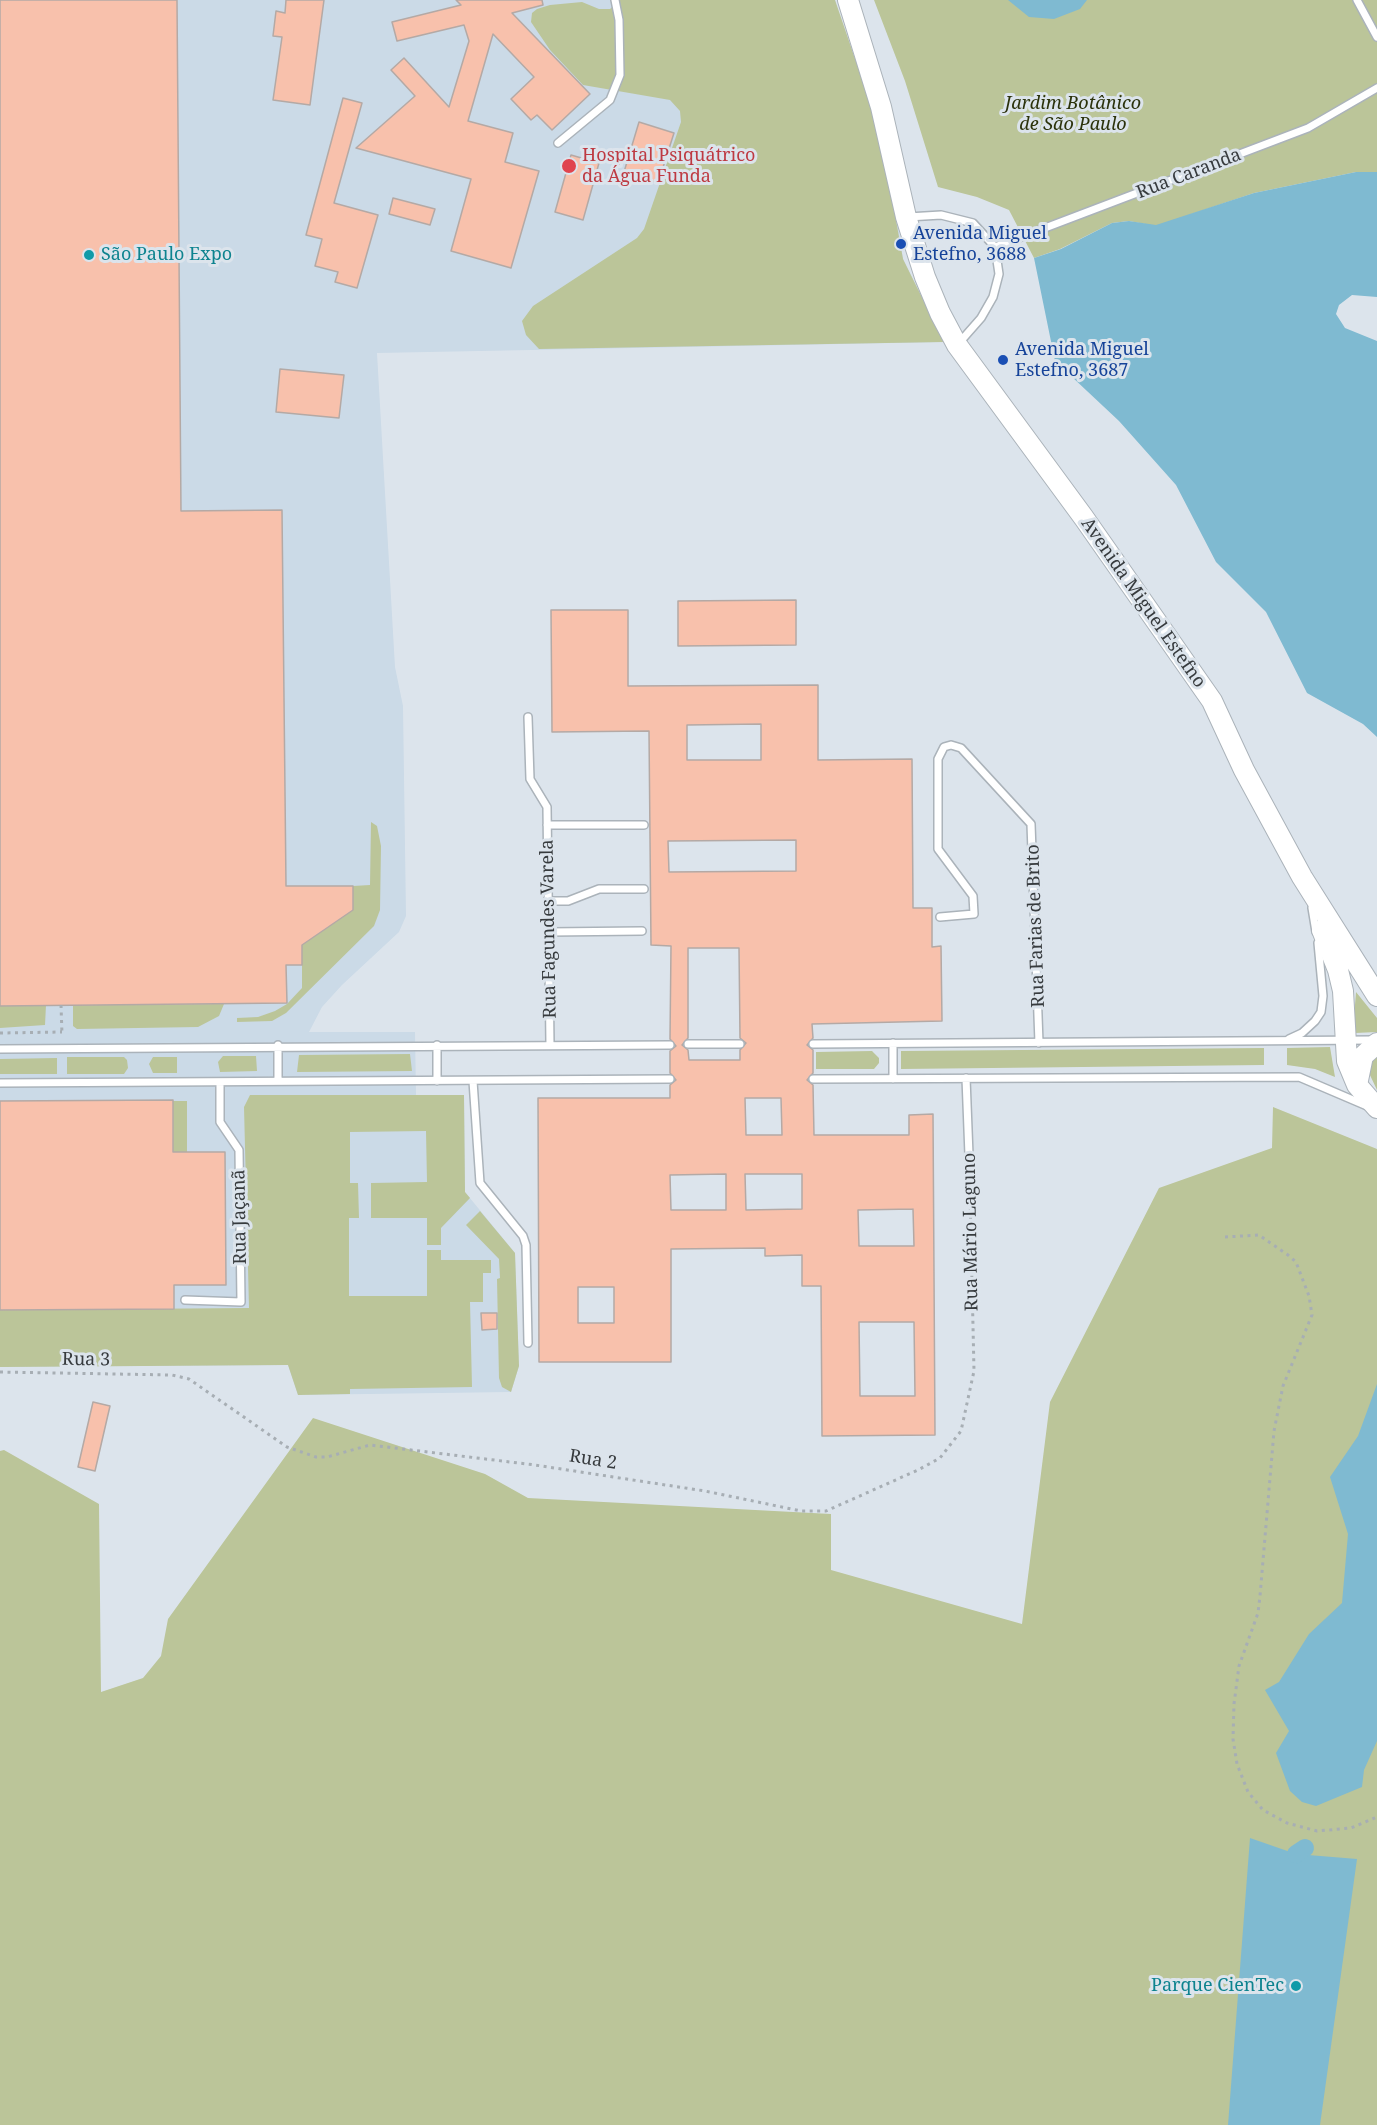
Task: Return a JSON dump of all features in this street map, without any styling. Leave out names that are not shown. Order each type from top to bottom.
[{"type":"main road","name":"Avenida Miguel Estefno","points":[[848,0],[880,107],[906,217],[928,284],[957,345],[1084,518],[1212,701],[1244,770],[1302,877],[1377,996]]},
{"type":"main road","name":"Avenida Miguel Estefno","points":[[1302,877],[1312,908],[1338,970],[1343,991],[1344,1041],[1347,1061],[1357,1085],[1377,1110]]},
{"type":"main road","points":[[1357,1085],[1363,1056],[1377,1042]]},
{"type":"lane","points":[[558,143],[610,100],[614,92],[620,75],[619,20],[615,0]]},
{"type":"lane","points":[[1357,0],[1377,37]]},
{"type":"lane","name":"Rua Caranda","points":[[995,247],[1308,128],[1377,88]]},
{"type":"lane","points":[[906,217],[940,215],[973,223],[995,247],[999,274],[993,297],[981,318],[957,345]]},
{"type":"lane","name":"Rua Fagundes Varela","points":[[528,717],[530,779],[534,790],[546,802],[548,825],[550,1045]]},
{"type":"lane","name":"Rua Farias de Brito","points":[[940,917],[974,914],[973,896],[938,849],[938,759],[944,747],[951,745],[962,748],[1031,824],[1039,1043]]},
{"type":"lane","points":[[548,825],[644,825]]},
{"type":"lane","points":[[548,901],[568,901],[599,889],[644,889]]},
{"type":"lane","points":[[1288,1040],[1302,1033],[1321,1012],[1323,996],[1321,955],[1312,908]]},
{"type":"lane","points":[[549,932],[642,930]]},
{"type":"lane","points":[[813,1044],[1288,1040],[1377,1042]]},
{"type":"lane","points":[[893,1043],[893,1079]]},
{"type":"lane","points":[[688,1044],[740,1044]]},
{"type":"lane","points":[[0,1049],[670,1045]]},
{"type":"lane","points":[[278,1046],[278,1082]]},
{"type":"lane","points":[[437,1046],[437,1081]]},
{"type":"lane","points":[[813,1079],[1299,1077],[1377,1110]]},
{"type":"lane","name":"Rua Mário Laguno","points":[[966,1078],[970,1181]]},
{"type":"lane","points":[[0,1083],[670,1079]]},
{"type":"lane","points":[[473,1081],[480,1183],[523,1236],[526,1245],[528,1343]]},
{"type":"lane","name":"Rua Jaçanã","points":[[185,1300],[241,1302],[239,1150],[220,1122],[220,1083]]},
{"type":"path","points":[[61,1005],[63,1048]]},
{"type":"path","points":[[0,1033],[62,1032]]},
{"type":"path","name":"Rua Mário Laguno","points":[[970,1181],[973,1386]]},
{"type":"path","points":[[1225,1237],[1259,1235],[1296,1262],[1310,1296],[1312,1315],[1283,1386],[1276,1420],[1270,1459],[1258,1613],[1239,1666],[1234,1704],[1233,1739],[1237,1764],[1248,1792],[1263,1810],[1287,1822],[1317,1831],[1351,1828],[1377,1817]]},
{"type":"path","name":"Rua 3","points":[[0,1372],[172,1375]]},
{"type":"path","name":"Rua 2","points":[[172,1375],[189,1379],[287,1446],[316,1457],[327,1457],[370,1445],[547,1466],[705,1491],[813,1512],[826,1511],[840,1506],[940,1458],[961,1431],[973,1386]]},
{"type":"shaded area","name":"São Paulo Expo","points":[[0,0],[835,0],[894,199],[903,259],[944,342],[377,353],[395,667],[403,706],[406,916],[399,932],[342,985],[322,1007],[309,1032],[415,1032],[416,1095],[464,1095],[465,1192],[515,1253],[519,1366],[511,1392],[298,1395],[288,1365],[0,1367]]},
{"type":"green space","points":[[620,0],[835,0],[880,132],[903,259],[944,342],[539,349],[526,335],[522,321],[533,306],[637,238],[644,229],[681,122],[680,111],[670,100],[583,85],[550,50],[531,22],[532,13],[550,5],[582,2],[599,9],[610,9]]},
{"type":"green space","name":"Jardim Botânico de São Paulo","points":[[874,0],[1377,0],[1377,172],[1356,172],[1254,193],[1156,226],[1129,221],[1112,223],[1060,249],[1034,258],[1009,210],[977,197],[938,187],[905,81]]},
{"type":"green space","points":[[371,822],[377,826],[381,846],[380,910],[374,926],[286,1013],[272,1021],[237,1022],[237,1018],[258,1017],[275,1011],[287,1004],[302,988],[302,945],[353,910],[353,886],[370,885]]},
{"type":"green space","points":[[1356,992],[1377,1018],[1377,1032],[1355,1033],[1353,1031]]},
{"type":"green space","points":[[224,1004],[219,1016],[198,1027],[77,1029],[73,1026],[73,1005]]},
{"type":"green space","points":[[46,1005],[45,1025],[0,1028],[0,1006]]},
{"type":"green space","points":[[1330,1047],[1335,1077],[1315,1069],[1287,1065],[1287,1048]]},
{"type":"green space","points":[[1264,1048],[1264,1065],[901,1069],[901,1051]]},
{"type":"green space","points":[[872,1051],[879,1058],[879,1063],[874,1069],[816,1069],[816,1052]]},
{"type":"green space","points":[[1377,1053],[1377,1090],[1369,1073],[1372,1060]]},
{"type":"green space","points":[[410,1054],[412,1071],[297,1072],[299,1055]]},
{"type":"green space","points":[[223,1056],[256,1056],[257,1071],[220,1072],[218,1062]]},
{"type":"green space","points":[[67,1057],[124,1057],[128,1068],[124,1074],[67,1074]]},
{"type":"green space","points":[[153,1057],[177,1057],[177,1073],[153,1073],[149,1064]]},
{"type":"green space","points":[[57,1058],[57,1074],[0,1074],[0,1059]]},
{"type":"green space","points":[[250,1095],[464,1095],[465,1192],[470,1198],[441,1228],[441,1245],[427,1245],[427,1218],[371,1218],[371,1183],[427,1182],[426,1131],[350,1132],[350,1183],[358,1183],[359,1218],[349,1218],[349,1296],[427,1296],[427,1250],[441,1250],[441,1260],[491,1260],[491,1273],[483,1273],[483,1302],[470,1302],[472,1387],[350,1389],[350,1394],[298,1395],[288,1365],[0,1367],[0,1310],[249,1308],[244,1107]]},
{"type":"green space","points":[[173,1101],[187,1101],[187,1152],[173,1152]]},
{"type":"green space","points":[[1273,1107],[1377,1149],[1377,2125],[0,2125],[0,1451],[4,1450],[99,1504],[101,1692],[143,1678],[161,1656],[168,1619],[313,1418],[485,1474],[528,1498],[831,1514],[831,1570],[1022,1624],[1050,1402],[1159,1188],[1272,1148]]},
{"type":"green space","points":[[480,1211],[515,1253],[519,1366],[511,1392],[502,1387],[499,1378],[497,1279],[500,1278],[499,1259],[466,1225]]},
{"type":"water","points":[[1008,0],[1087,0],[1080,9],[1054,19],[1029,17]]},
{"type":"water","points":[[1356,172],[1377,172],[1377,297],[1352,295],[1339,305],[1336,314],[1345,328],[1377,341],[1377,737],[1363,724],[1307,693],[1266,612],[1216,562],[1176,485],[1119,421],[1055,361],[1034,258],[1061,249],[1112,223],[1129,221],[1156,225],[1254,193]]},
{"type":"water","points":[[1377,1384],[1377,1741],[1364,1770],[1362,1787],[1316,1806],[1302,1802],[1290,1791],[1276,1753],[1289,1731],[1265,1690],[1279,1682],[1309,1634],[1342,1603],[1348,1534],[1330,1477],[1358,1436]]},
{"type":"water","points":[[1250,1838],[1296,1854],[1357,1859],[1320,2125],[1228,2125]]},
{"type":"building","name":"São Paulo Expo","points":[[0,0],[177,0],[181,511],[282,510],[286,886],[353,886],[353,910],[302,945],[302,965],[286,965],[287,1003],[0,1006]]},
{"type":"building","points":[[286,0],[324,0],[310,105],[273,100],[282,37],[273,36],[276,11],[285,13]]},
{"type":"building","points":[[456,0],[542,0],[543,5],[512,13],[590,94],[552,130],[537,115],[531,120],[511,99],[534,77],[493,34],[468,121],[513,133],[505,162],[539,171],[511,268],[451,251],[471,179],[356,148],[415,96],[391,70],[404,58],[449,107],[469,41],[464,25],[397,41],[392,22],[461,5]]},
{"type":"building","points":[[343,98],[362,103],[334,203],[378,215],[357,288],[335,282],[338,272],[315,266],[322,239],[306,235]]},
{"type":"building","points":[[639,122],[674,133],[658,183],[624,172]]},
{"type":"building","points":[[571,155],[599,163],[583,220],[555,212]]},
{"type":"building","points":[[393,198],[435,209],[430,225],[389,214]]},
{"type":"building","points":[[280,369],[344,375],[339,418],[276,412]]},
{"type":"building","points":[[796,600],[796,645],[678,646],[678,601]]},
{"type":"building","points":[[551,610],[628,610],[628,686],[818,685],[818,760],[912,759],[913,908],[932,908],[932,947],[941,946],[942,1021],[812,1024],[813,1038],[807,1045],[813,1050],[813,1073],[807,1080],[813,1085],[814,1135],[909,1135],[909,1115],[933,1114],[935,1435],[822,1436],[821,1286],[802,1286],[802,1255],[765,1256],[765,1248],[671,1249],[671,1362],[539,1362],[538,1098],[670,1098],[670,1085],[676,1080],[670,1073],[670,1051],[676,1046],[670,1039],[671,946],[651,945],[649,731],[552,732]],"holes":[[[761,724],[761,760],[687,760],[687,725]],[[796,840],[796,871],[669,872],[668,841]],[[688,948],[739,948],[740,1038],[746,1043],[740,1050],[740,1060],[689,1060],[688,1050],[682,1045],[688,1038]],[[745,1098],[781,1098],[782,1135],[746,1135]],[[726,1174],[726,1210],[671,1210],[670,1175]],[[745,1174],[802,1174],[802,1209],[746,1210]],[[913,1209],[914,1246],[859,1246],[858,1210]],[[578,1287],[614,1287],[614,1323],[578,1323]],[[859,1322],[914,1322],[915,1396],[860,1396]]]},
{"type":"building","points":[[173,1100],[173,1152],[225,1152],[226,1285],[174,1285],[174,1309],[0,1310],[0,1101]]},
{"type":"building","points":[[481,1313],[497,1313],[497,1329],[482,1330]]},
{"type":"building","points":[[93,1402],[110,1406],[95,1471],[78,1467]]},
{"type":"waterway","points":[[1298,1861],[1296,1854],[1300,1846]]},
{"type":"waterway","points":[[1296,1854],[1305,1848]]},
{"type":"place","name":"Hospital Psiquátrico da Água Funda","points":[[569,166]]},
{"type":"place","name":"Avenida Miguel Estefno, 3688","points":[[901,244]]},
{"type":"place","name":"São Paulo Expo","points":[[89,255]]},
{"type":"place","name":"Avenida Miguel Estefno, 3687","points":[[1003,360]]},
{"type":"place","name":"Parque CienTec","points":[[1296,1986]]}]
